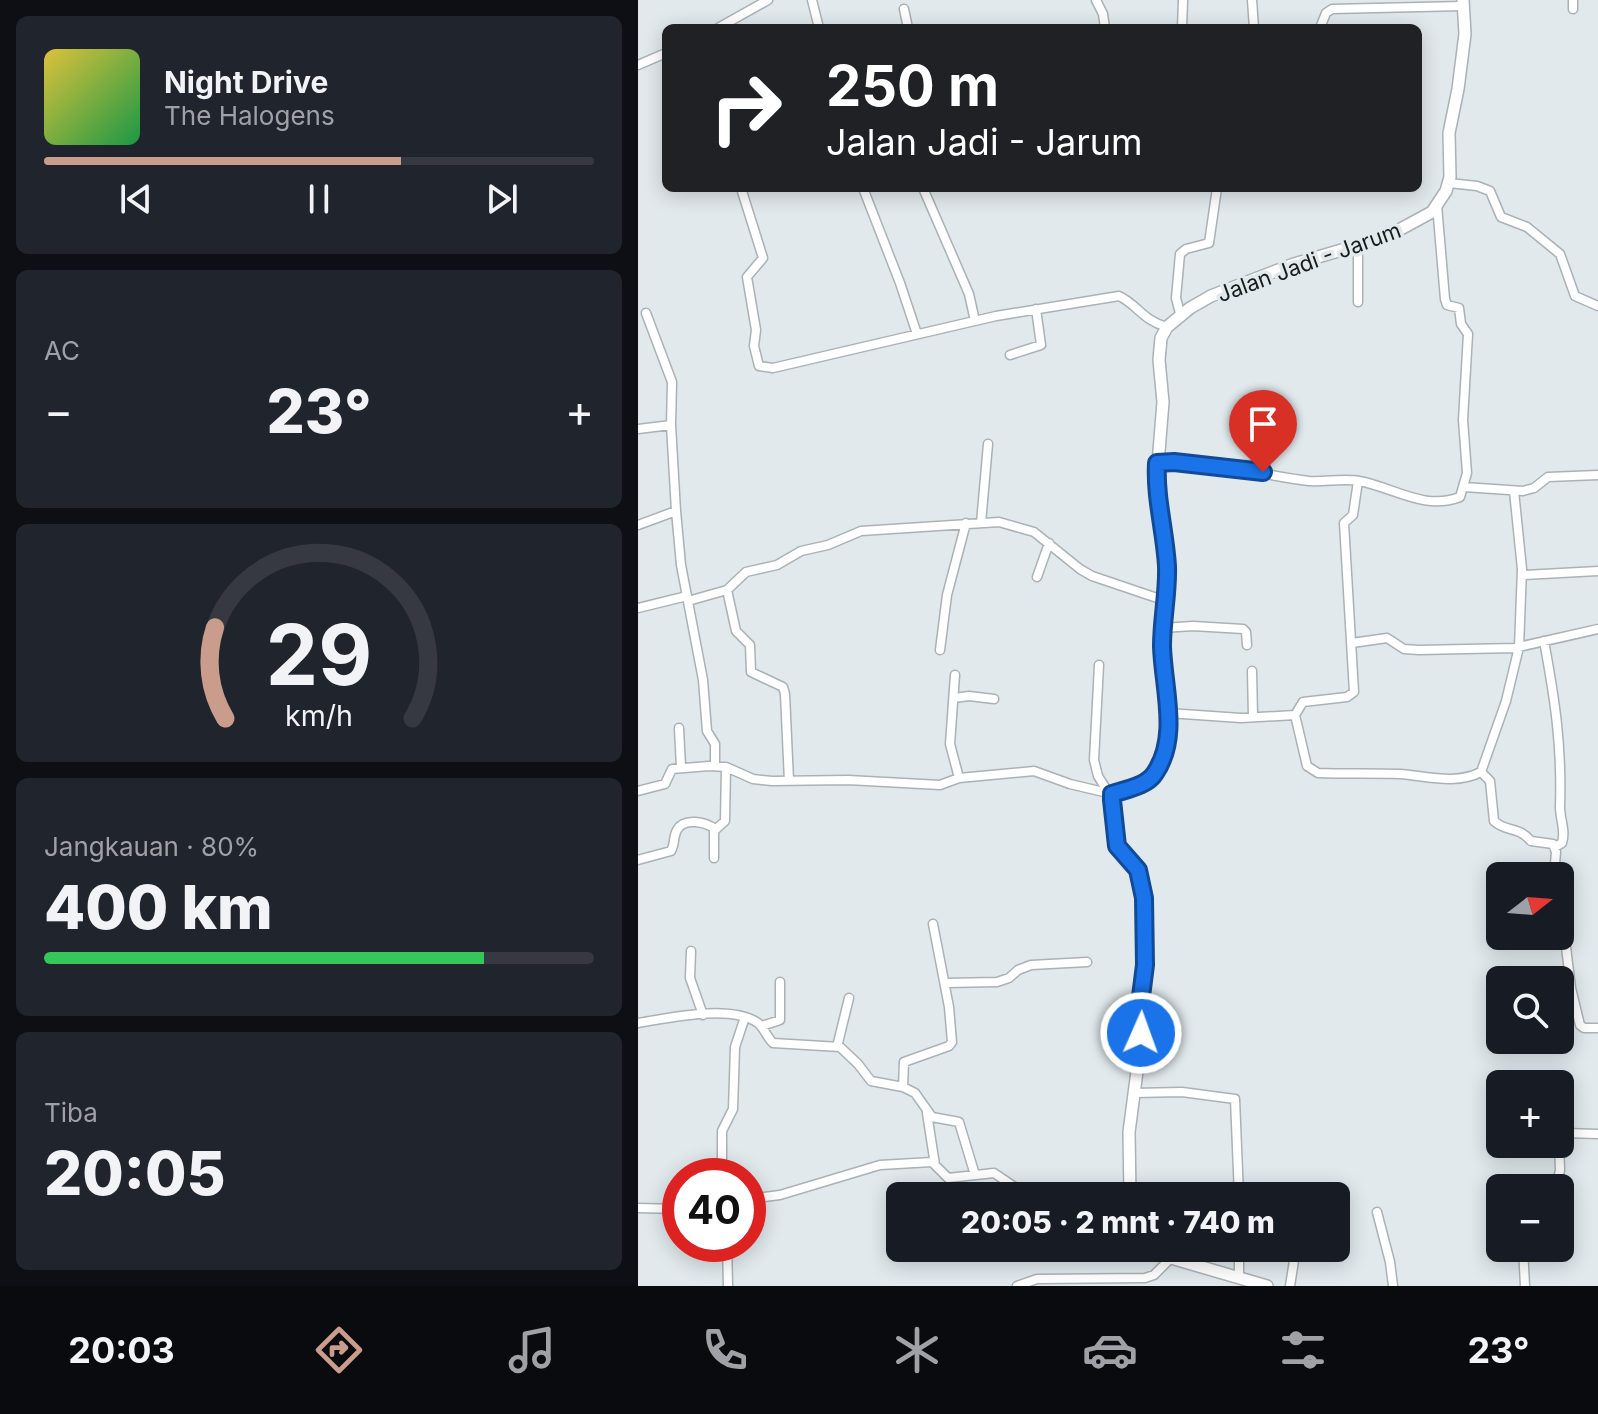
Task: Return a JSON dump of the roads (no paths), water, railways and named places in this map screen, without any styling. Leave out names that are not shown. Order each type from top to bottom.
[{"type":"street","points":[[725,24],[768,0]]},
{"type":"street","points":[[812,0],[818,24]]},
{"type":"street","points":[[1096,0],[1104,24]]},
{"type":"street","points":[[1182,24],[1183,0]]},
{"type":"street","points":[[1252,0],[1254,24]]},
{"type":"street","points":[[1322,24],[1326,13],[1332,9],[1463,3]]},
{"type":"street","name":"Jalan Jadi - Jarum","points":[[1167,327],[1211,296],[1294,264],[1399,232],[1426,217],[1437,205],[1449,183],[1449,133],[1465,34],[1463,3]]},
{"type":"street","points":[[904,9],[907,24]]},
{"type":"street","points":[[638,65],[662,55]]},
{"type":"street","points":[[1449,183],[1477,186],[1490,191],[1501,217],[1527,227],[1560,254],[1575,296],[1598,306]]},
{"type":"street","points":[[638,791],[665,784],[670,770],[715,766],[726,767],[753,779],[943,785],[959,778],[1034,771],[1111,794],[1145,783],[1156,773],[1167,741],[1168,713],[1162,645],[1167,566],[1164,528],[1157,500],[1157,463],[1163,402],[1159,344],[1167,327],[1147,320],[1119,296],[975,321],[773,368],[760,367],[747,277],[763,258],[742,192]]},
{"type":"street","points":[[865,192],[917,334]]},
{"type":"street","points":[[925,192],[971,299],[975,321]]},
{"type":"street","points":[[1181,317],[1176,298],[1180,254],[1186,249],[1209,243],[1216,192]]},
{"type":"street","points":[[1157,463],[1184,463],[1311,481],[1358,481],[1408,497],[1436,502],[1460,497],[1467,462],[1463,409],[1468,334],[1461,324],[1458,307],[1445,302],[1437,205]]},
{"type":"street","points":[[1358,246],[1358,302]]},
{"type":"street","points":[[1010,355],[1041,345],[1036,309]]},
{"type":"street","points":[[646,313],[672,382],[671,425],[681,565],[703,680],[707,731],[715,744],[715,766]]},
{"type":"street","points":[[638,429],[671,425]]},
{"type":"street","points":[[981,523],[988,444]]},
{"type":"street","points":[[1464,487],[1514,491],[1534,488],[1548,477],[1598,475]]},
{"type":"street","points":[[1358,481],[1353,515],[1344,522],[1353,694],[1303,702],[1295,715],[1305,761],[1312,771],[1343,774],[1399,774],[1459,779],[1481,772]]},
{"type":"street","points":[[1481,772],[1506,701],[1519,647],[1522,575],[1514,491]]},
{"type":"street","points":[[638,525],[676,511]]},
{"type":"street","points":[[638,608],[727,590],[746,572],[777,565],[801,551],[828,545],[861,531],[966,523],[1017,525],[1034,532],[1092,576],[1166,601]]},
{"type":"street","points":[[940,650],[947,595],[966,523]]},
{"type":"street","points":[[1037,577],[1049,543]]},
{"type":"street","points":[[1522,575],[1598,571]]},
{"type":"street","points":[[727,590],[736,631],[750,645],[751,672],[783,687],[789,781]]},
{"type":"street","points":[[1163,628],[1243,629],[1247,645]]},
{"type":"street","points":[[1352,643],[1387,638],[1404,649],[1433,651],[1519,647],[1598,629]]},
{"type":"street","points":[[1544,641],[1558,717],[1562,777],[1560,817],[1564,832],[1562,843],[1555,847]]},
{"type":"street","points":[[1099,665],[1094,760],[1098,776],[1111,794],[1117,846],[1138,870],[1144,898],[1145,972],[1128,1155],[1129,1182]]},
{"type":"street","points":[[1252,671],[1253,717]]},
{"type":"street","points":[[955,675],[950,744],[959,778]]},
{"type":"street","points":[[954,698],[994,699]]},
{"type":"street","points":[[1168,713],[1253,717],[1295,715]]},
{"type":"street","points":[[679,728],[681,767]]},
{"type":"street","points":[[715,829],[725,821],[726,767]]},
{"type":"street","points":[[1481,772],[1490,781],[1492,814],[1496,823],[1522,831],[1531,841],[1549,842],[1555,847]]},
{"type":"street","points":[[638,860],[671,851],[677,829],[685,823],[707,823],[715,829]]},
{"type":"street","points":[[714,858],[715,829]]},
{"type":"street","points":[[1554,862],[1555,847]]},
{"type":"street","points":[[903,1087],[904,1062],[949,1046],[952,1042],[945,983],[933,924]]},
{"type":"street","points":[[1566,950],[1580,1025],[1598,1028]]},
{"type":"street","points":[[691,951],[690,978],[703,1015]]},
{"type":"street","points":[[945,983],[997,982],[1031,965],[1087,962]]},
{"type":"street","points":[[762,1026],[780,1020],[780,982]]},
{"type":"street","points":[[837,1047],[849,998]]},
{"type":"street","points":[[638,1023],[703,1015],[745,1017],[762,1026],[769,1039],[778,1045],[837,1047],[850,1055],[871,1081],[903,1087],[915,1093],[927,1112],[935,1165]]},
{"type":"street","points":[[722,1158],[722,1131],[733,1109],[735,1047],[745,1017]]},
{"type":"street","points":[[1134,1093],[1182,1092],[1235,1099],[1238,1182]]},
{"type":"street","points":[[927,1112],[939,1120],[960,1124],[975,1175]]},
{"type":"street","points":[[1574,1133],[1598,1134]]},
{"type":"street","points":[[766,1197],[880,1165],[919,1162],[935,1165],[948,1178],[994,1173],[1007,1182]]},
{"type":"street","points":[[638,1208],[662,1209]]},
{"type":"street","points":[[1377,1212],[1393,1286]]},
{"type":"street","points":[[727,1262],[728,1286]]},
{"type":"street","points":[[1017,1286],[1037,1279],[1145,1278],[1154,1275],[1162,1262]]},
{"type":"street","points":[[1194,1262],[1267,1286]]},
{"type":"street","points":[[1239,1262],[1239,1278]]},
{"type":"street","points":[[1290,1286],[1294,1262]]},
{"type":"street","points":[[1524,1262],[1525,1286]]}]
